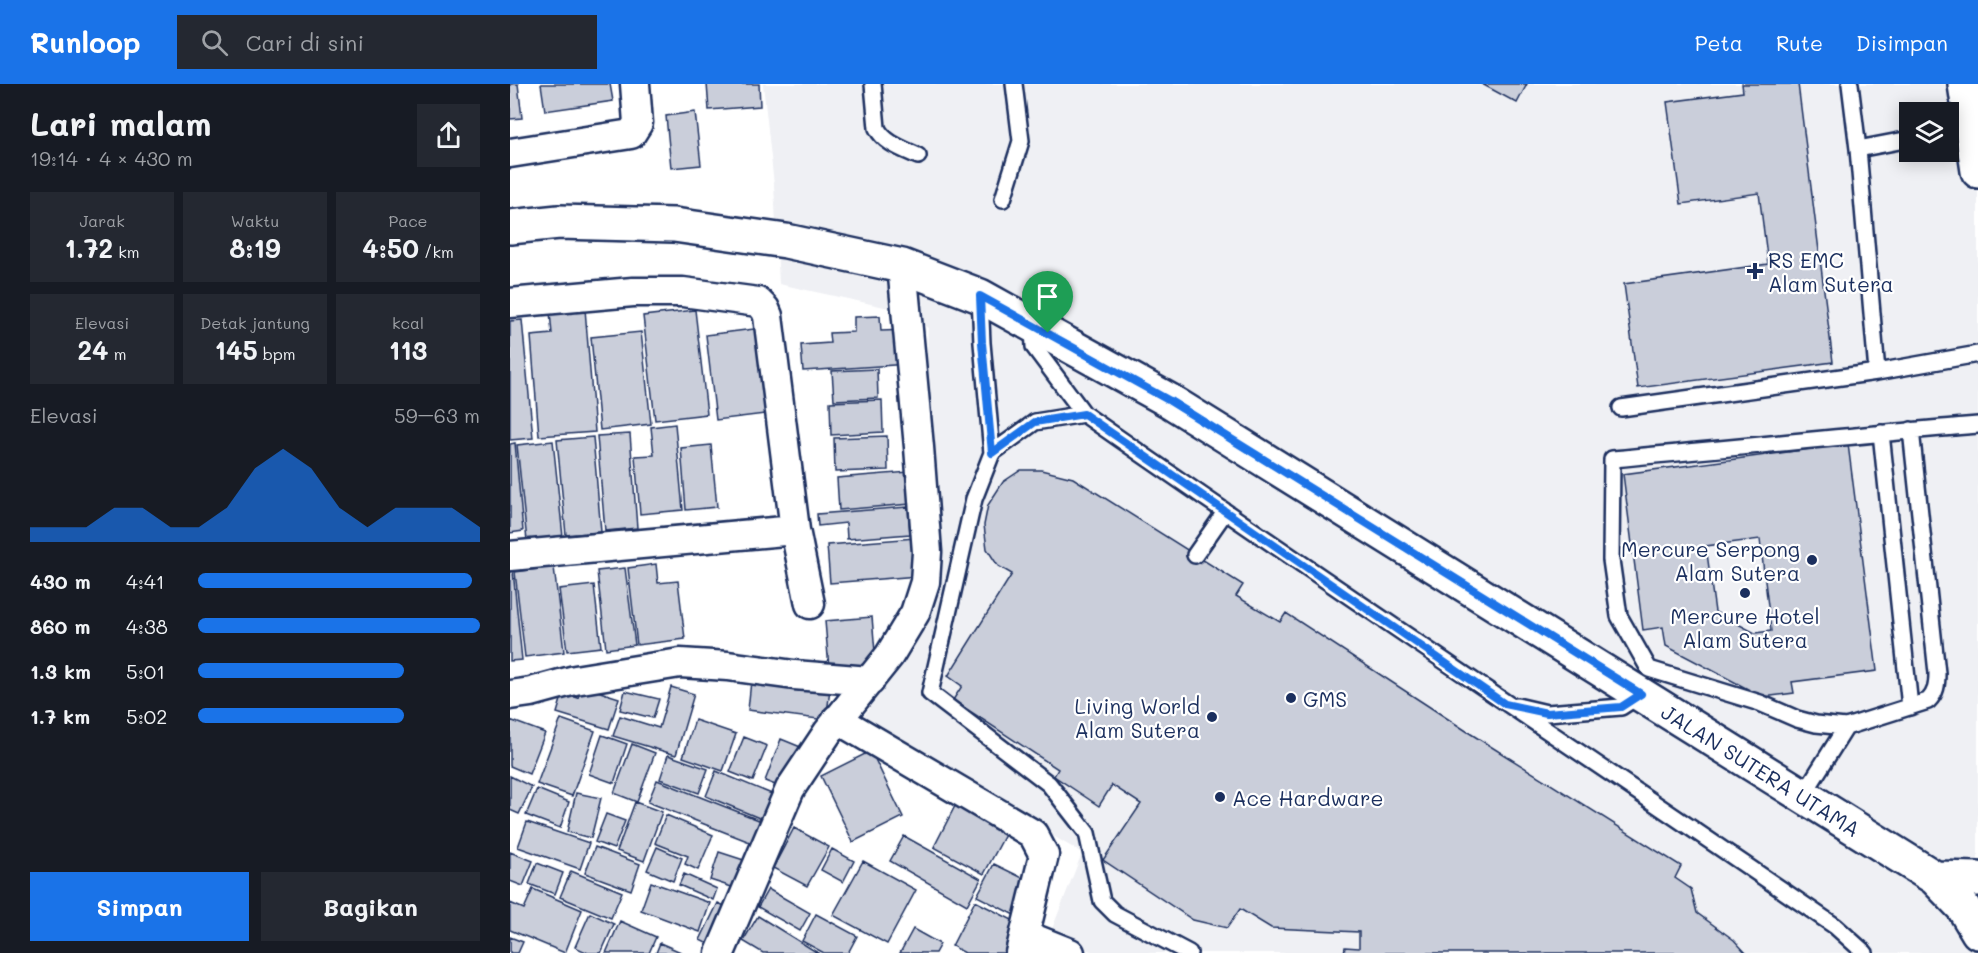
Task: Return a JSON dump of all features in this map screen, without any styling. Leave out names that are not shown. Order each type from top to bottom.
[{"type":"street","points":[[510,153],[625,136],[635,129],[639,116],[635,84]]},
{"type":"street","points":[[1961,106],[1978,171]]},
{"type":"street","name":"JALAN SUTERA UTAMA","points":[[510,227],[559,222],[674,225],[786,242],[902,266],[980,296],[1170,401],[1935,878],[1963,907],[1978,932]]},
{"type":"street","points":[[720,953],[790,789],[837,720],[889,656],[915,613],[925,582],[927,552],[902,266]]},
{"type":"street","points":[[510,303],[633,292],[683,292],[758,303],[765,309],[768,316],[795,530],[810,604]]},
{"type":"street","points":[[510,556],[795,530]]},
{"type":"street","points":[[510,695],[575,680],[680,663],[870,681]]},
{"type":"street","points":[[837,720],[1033,834],[1044,855],[1023,944],[1070,953]]},
{"type":"street","points":[[1935,878],[1978,879]]},
{"type":"lane","points":[[873,84],[877,128],[880,134],[898,147],[918,156]]},
{"type":"lane","points":[[1003,199],[1021,141],[1014,84]]},
{"type":"lane","points":[[1850,84],[1858,148],[1877,372]]},
{"type":"lane","points":[[1858,148],[1899,141]]},
{"type":"lane","points":[[980,296],[992,453],[974,499],[930,693],[1052,780],[1087,833],[1102,901],[1115,914],[1189,953]]},
{"type":"lane","points":[[1036,325],[1055,372]]},
{"type":"lane","points":[[1036,325],[1027,345],[1055,372],[1084,414],[1505,704],[1602,766],[1835,926],[1865,953]]},
{"type":"lane","points":[[1621,408],[1877,372],[1978,354]]},
{"type":"lane","points":[[992,453],[1035,422],[1084,414]]},
{"type":"lane","points":[[1911,430],[1937,686],[1928,701],[1846,727],[1816,724],[1797,719],[1760,703],[1649,669],[1619,616],[1611,560],[1612,459],[1796,443],[1911,430],[1978,425]]},
{"type":"lane","points":[[1881,433],[1910,707]]},
{"type":"lane","points":[[1195,555],[1225,512]]},
{"type":"lane","points":[[1505,704],[1547,713],[1621,707],[1641,694]]},
{"type":"lane","points":[[1802,796],[1846,727]]},
{"type":"shaded area","points":[[763,84],[1978,84],[1978,953],[1095,953],[1050,934],[1082,853],[860,722],[909,649],[925,416],[928,328],[903,311],[779,284],[774,185]]},
{"type":"building","points":[[510,84],[518,84],[522,118],[510,119]]},
{"type":"building","points":[[541,84],[610,84],[613,101],[545,111]]},
{"type":"building","points":[[707,84],[759,84],[760,106],[709,110]]},
{"type":"building","points":[[1482,84],[1527,84],[1517,103]]},
{"type":"building","points":[[1742,84],[1798,84],[1833,362],[1638,388],[1624,284],[1768,264],[1759,193],[1681,204],[1667,102],[1743,92]]},
{"type":"building","points":[[695,112],[701,165],[671,168],[666,116]]},
{"type":"building","points":[[585,309],[595,432],[539,436],[531,336],[552,334],[550,312]]},
{"type":"building","points":[[695,310],[707,414],[655,420],[643,316]]},
{"type":"building","points":[[880,316],[881,331],[907,330],[909,364],[803,371],[801,345],[830,343],[829,333],[854,332],[854,317]]},
{"type":"building","points":[[522,320],[533,438],[510,440],[510,321]]},
{"type":"building","points":[[762,328],[773,413],[716,420],[706,335]]},
{"type":"building","points":[[641,332],[651,424],[600,430],[591,337]]},
{"type":"building","points":[[877,369],[878,398],[834,400],[832,371]]},
{"type":"building","points":[[882,400],[883,432],[831,435],[830,402]]},
{"type":"building","points":[[675,424],[683,510],[640,514],[635,456],[654,455],[651,427]]},
{"type":"building","points":[[630,434],[637,528],[605,531],[597,436]]},
{"type":"building","points":[[887,436],[888,470],[835,472],[834,438]]},
{"type":"building","points":[[593,437],[601,532],[566,535],[557,440]]},
{"type":"building","points":[[553,441],[563,537],[527,541],[517,445]]},
{"type":"building","points":[[515,443],[523,531],[510,533],[510,444]]},
{"type":"building","name":"Mercure Serpong Alam Sutera","points":[[1848,444],[1877,671],[1792,682],[1794,693],[1763,697],[1666,646],[1663,627],[1643,630],[1623,474]],"holes":[[[1760,539],[1771,631],[1755,633],[1715,612],[1706,546]]]},
{"type":"building","points":[[711,445],[717,507],[686,510],[681,448]]},
{"type":"building","name":"Living World Alam Sutera","points":[[1021,470],[1041,470],[1073,478],[1243,585],[1236,596],[1280,622],[1286,613],[1471,734],[1681,866],[1675,878],[1691,889],[1697,913],[1734,940],[1746,953],[1344,953],[1345,947],[1359,948],[1359,932],[1271,928],[1240,909],[1227,928],[1193,920],[1103,860],[1141,804],[1112,785],[1099,806],[1054,776],[1058,769],[953,700],[962,686],[948,676],[1012,574],[998,566],[987,549],[984,525],[988,505],[1003,482]]},
{"type":"building","points":[[909,472],[911,504],[839,510],[837,478]]},
{"type":"building","points":[[908,507],[910,534],[847,539],[846,523],[818,526],[817,514]]},
{"type":"building","points":[[915,538],[918,576],[830,583],[827,545]]},
{"type":"building","points":[[656,564],[658,583],[678,581],[685,639],[637,645],[628,568]]},
{"type":"building","points":[[554,567],[564,652],[525,657],[515,572]]},
{"type":"building","points":[[625,568],[635,645],[606,649],[597,571]]},
{"type":"building","points":[[510,571],[513,571],[522,660],[510,661]]},
{"type":"building","points":[[594,585],[601,647],[567,651],[559,589]]},
{"type":"building","points":[[872,617],[876,664],[829,668],[825,621]]},
{"type":"building","points":[[751,681],[830,690],[826,720],[748,710]]},
{"type":"building","points":[[581,686],[619,698],[609,729],[557,713],[563,693],[578,698]]},
{"type":"building","points":[[671,687],[694,694],[676,755],[613,736],[620,716],[659,728]]},
{"type":"building","points":[[625,691],[659,699],[653,718],[620,710]]},
{"type":"building","points":[[561,719],[595,731],[572,796],[537,784]]},
{"type":"building","points":[[510,720],[545,733],[529,774],[510,766]]},
{"type":"building","points":[[695,720],[736,734],[723,771],[683,757]]},
{"type":"building","points":[[602,735],[627,744],[614,783],[589,774]]},
{"type":"building","points":[[744,737],[767,746],[753,781],[730,772]]},
{"type":"building","points":[[781,739],[803,748],[788,790],[765,781]]},
{"type":"building","points":[[632,744],[655,753],[637,802],[614,793]]},
{"type":"building","points":[[871,751],[903,817],[853,842],[821,776]]},
{"type":"building","points":[[668,755],[708,769],[699,793],[660,779]]},
{"type":"building","points":[[716,771],[779,797],[769,822],[706,796]]},
{"type":"building","points":[[510,776],[532,787],[519,814],[510,810]]},
{"type":"building","points":[[657,780],[769,824],[760,846],[648,802]]},
{"type":"building","points":[[537,789],[569,802],[560,828],[526,815]]},
{"type":"building","points":[[576,793],[601,798],[591,838],[567,832]]},
{"type":"building","points":[[635,802],[662,812],[644,861],[617,851]]},
{"type":"building","points":[[956,804],[1007,831],[984,874],[934,847]]},
{"type":"building","points":[[606,814],[625,821],[614,849],[595,842]]},
{"type":"building","points":[[666,815],[713,835],[698,870],[685,864],[688,856],[655,843]]},
{"type":"building","points":[[527,822],[589,843],[580,869],[518,847]]},
{"type":"building","points":[[794,828],[829,847],[807,886],[773,868]]},
{"type":"building","points":[[904,836],[981,879],[967,905],[890,861]]},
{"type":"building","points":[[595,847],[640,864],[631,890],[585,873]]},
{"type":"building","points":[[657,847],[682,858],[673,881],[647,870]]},
{"type":"building","points":[[832,849],[854,861],[843,882],[821,870]]},
{"type":"building","points":[[510,852],[533,861],[523,886],[510,881]]},
{"type":"building","points":[[719,852],[753,863],[744,891],[710,880]]},
{"type":"building","points":[[863,861],[916,890],[887,944],[833,915]]},
{"type":"building","points":[[537,863],[563,873],[555,894],[529,884]]},
{"type":"building","points":[[994,864],[1035,884],[1018,917],[977,896]]},
{"type":"building","points":[[571,871],[622,892],[611,918],[560,897]]},
{"type":"building","points":[[684,874],[717,889],[713,900],[679,885]]},
{"type":"building","points":[[651,882],[710,903],[700,932],[641,910]]},
{"type":"building","points":[[533,889],[582,910],[565,953],[510,930],[510,903],[524,909]]},
{"type":"building","points":[[768,889],[810,913],[800,931],[758,907]]},
{"type":"building","points":[[975,901],[1024,926],[1010,953],[965,953],[952,946]]},
{"type":"building","points":[[718,903],[736,911],[718,949],[700,940]]},
{"type":"building","points":[[590,913],[614,924],[601,953],[588,953],[575,947]]},
{"type":"building","points":[[816,914],[857,936],[848,953],[824,953],[802,941]]},
{"type":"building","points":[[758,916],[818,953],[763,953],[743,941]]},
{"type":"building","points":[[620,921],[656,937],[649,953],[606,953]]},
{"type":"building","points":[[913,929],[940,944],[935,953],[900,953]]},
{"type":"building","points":[[510,937],[523,942],[518,953],[510,953]]},
{"type":"building","points":[[660,943],[683,953],[656,953]]},
{"type":"place","name":"RS EMC Alam Sutera","points":[[1755,271]]},
{"type":"place","name":"Mercure Serpong Alam Sutera","points":[[1812,560]]},
{"type":"place","name":"Mercure Hotel Alam Sutera","points":[[1745,593]]},
{"type":"place","name":"GMS","points":[[1291,698]]},
{"type":"place","name":"Living World Alam Sutera","points":[[1212,717]]},
{"type":"place","name":"Ace Hardware","points":[[1220,797]]},
{"type":"route","points":[[980,296],[1048,333],[1170,401],[1641,694],[1621,707],[1547,713],[1505,704],[1084,414],[1035,422],[992,453],[980,296]]}]
